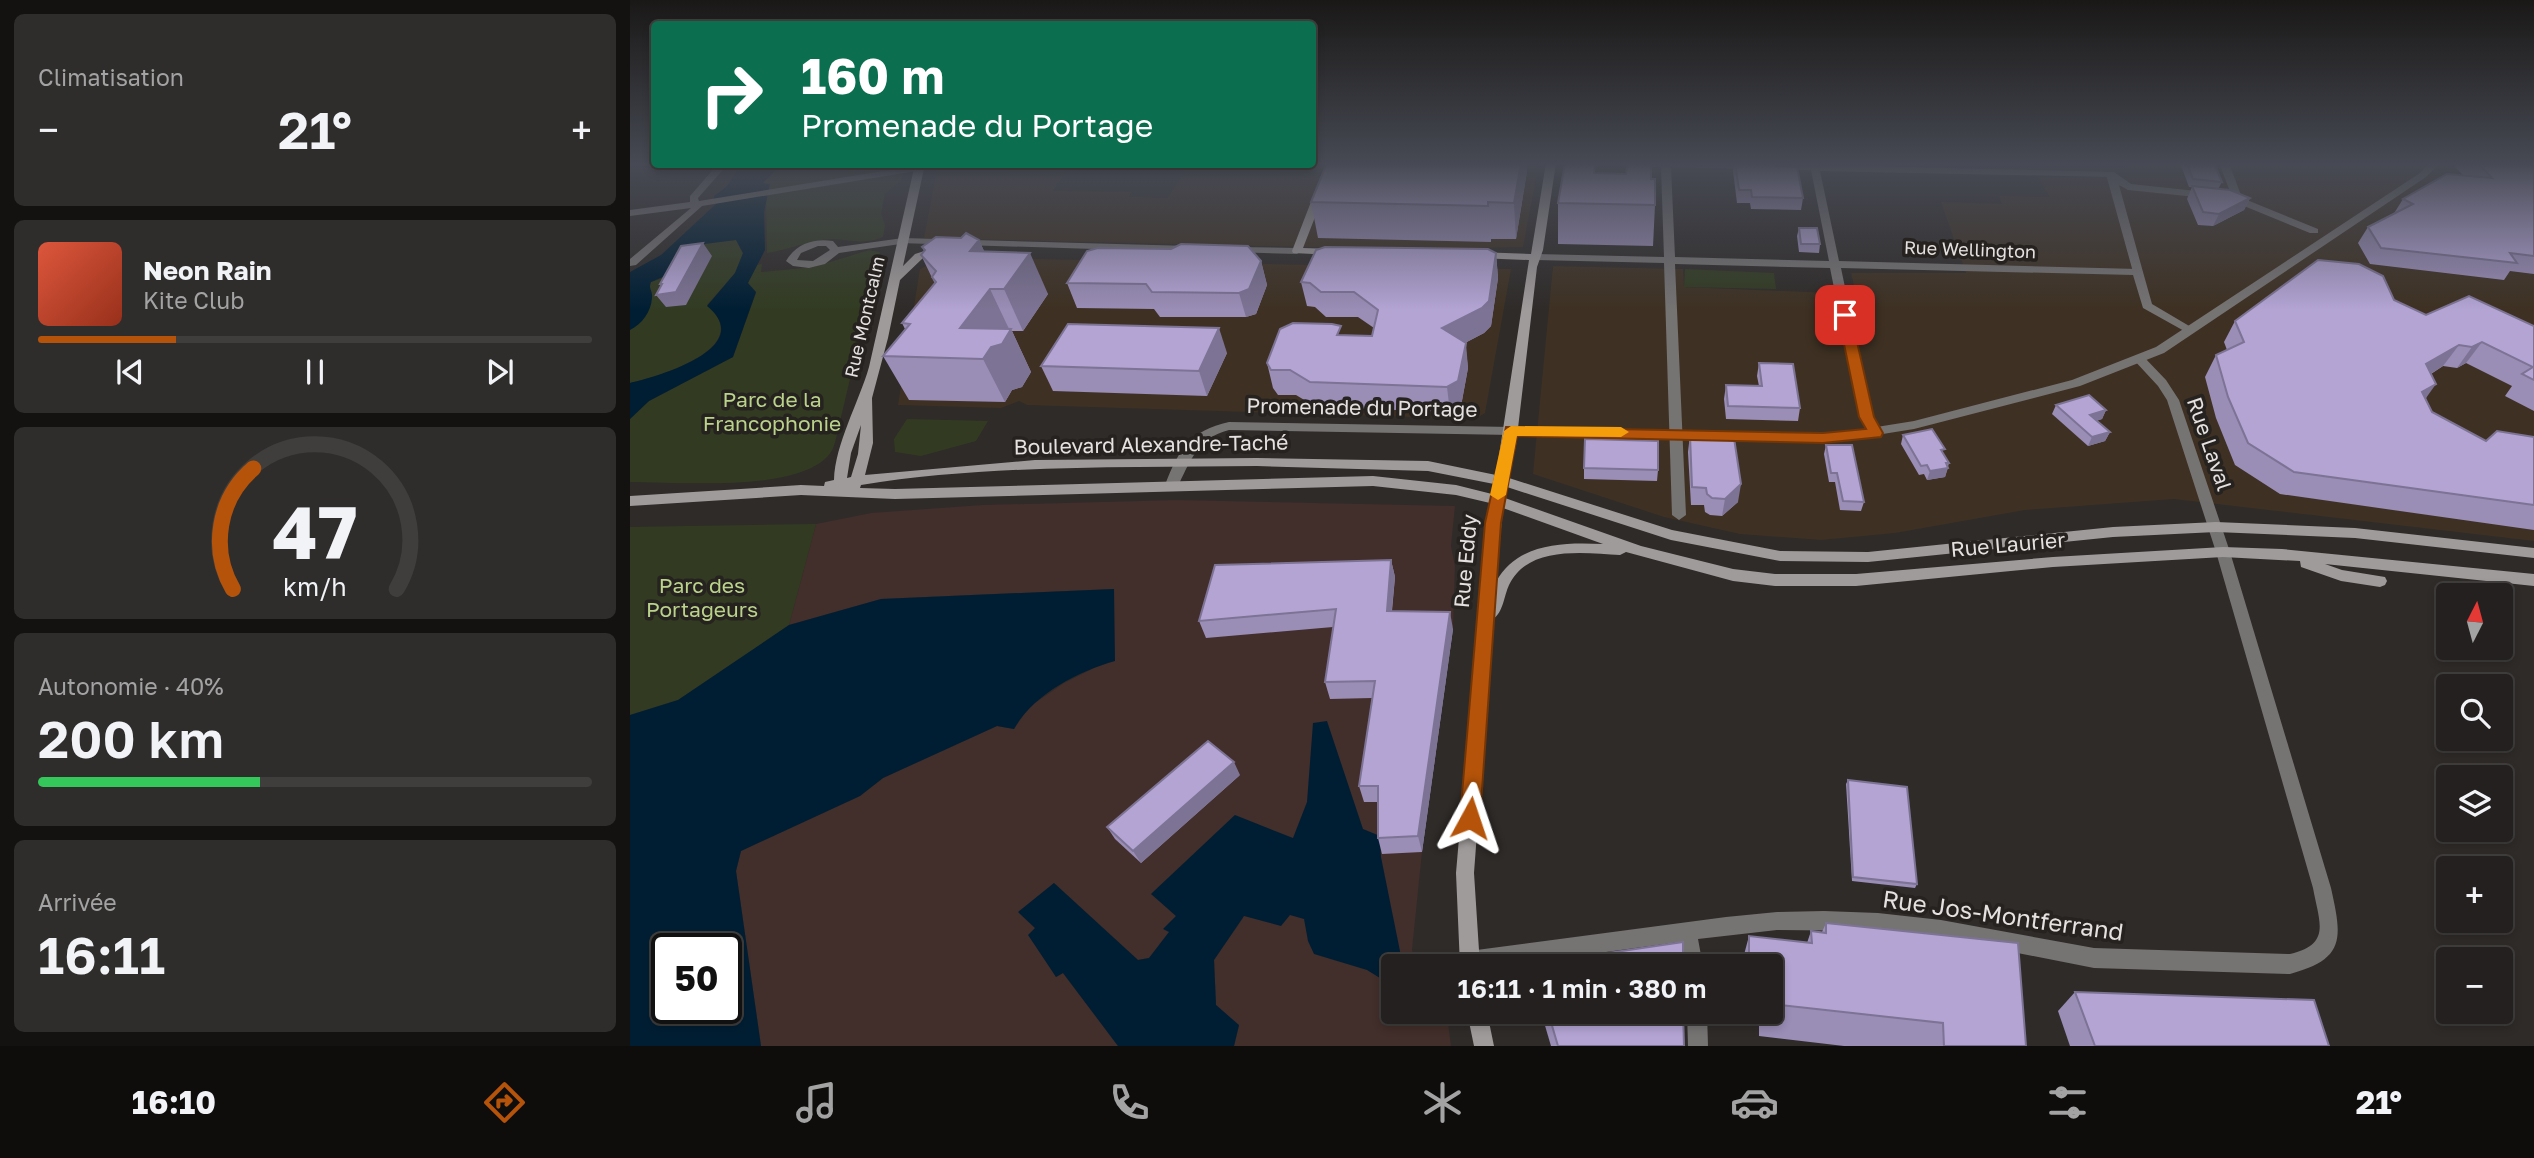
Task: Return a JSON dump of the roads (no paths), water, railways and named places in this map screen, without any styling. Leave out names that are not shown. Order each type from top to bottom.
[{"type":"main road","name":"Rue Montcalm","points":[[847,487],[840,467],[849,434],[866,396],[909,212]]},
{"type":"main road","points":[[1312,212],[1297,251],[1349,252]]},
{"type":"main road","name":"Rue Eddy","points":[[1469,954],[1465,873],[1496,500],[1511,431],[1543,212]]},
{"type":"main road","points":[[894,280],[919,256],[932,251],[979,244]]},
{"type":"main road","name":"Rue Wellington","points":[[1467,255],[1536,257]]},
{"type":"main road","name":"Rue Montcalm","points":[[847,487],[866,458],[870,429],[866,396]]},
{"type":"main road","name":"Boulevard Alexandre-Taché","points":[[847,487],[887,475],[1031,466],[1257,462],[1428,466],[1502,481]]},
{"type":"main road","name":"Rue Laurier","points":[[1502,481],[1671,535],[1780,555],[1868,557],[2113,532],[2216,527],[2355,533],[2534,553]]},
{"type":"main road","name":"Boulevard Alexandre-Taché","points":[[630,501],[847,487],[895,494],[1172,485],[1392,482],[1431,485],[1496,500]]},
{"type":"main road","name":"Rue Laurier","points":[[1496,500],[1639,551],[1733,575],[1816,582],[2125,556],[2223,552],[2282,554],[2534,580]]},
{"type":"main road","points":[[1485,628],[1507,576],[1531,558],[1560,549],[1639,551]]},
{"type":"main road","points":[[2282,554],[2341,575],[2380,581]]},
{"type":"main road","points":[[1480,1024],[1485,1046]]},
{"type":"street","points":[[632,263],[692,212]]},
{"type":"street","points":[[1668,212],[1679,515]]},
{"type":"street","points":[[1824,212],[1867,417],[1876,433]]},
{"type":"street","points":[[2122,212],[2147,306],[2190,330]]},
{"type":"street","points":[[2269,212],[2314,231]]},
{"type":"street","name":"Promenade du Portage","points":[[1172,485],[1185,452],[1200,437],[1216,428],[1228,426],[1823,438],[1876,433],[2064,386],[2139,359],[2165,347],[2368,212]]},
{"type":"street","points":[[836,250],[903,241],[1206,249]]},
{"type":"street","points":[[1219,249],[1297,251]]},
{"type":"street","name":"Rue Wellington","points":[[1536,257],[2138,272]]},
{"type":"street","name":"Rue Laval","points":[[2139,359],[2162,383],[2172,400],[2223,552]]},
{"type":"street","name":"Rue Jos-Montferrand","points":[[1539,954],[1777,920],[1824,920],[1878,922],[1941,929],[2027,948],[2094,958],[2290,964],[2308,961],[2322,952],[2330,931],[2322,888],[2223,552]]},
{"type":"street","points":[[1687,933],[1691,954]]},
{"type":"street","points":[[1698,1024],[1699,1046]]},
{"type":"water","points":[[708,212],[764,212],[765,250],[748,283],[756,292],[733,357],[649,401],[630,419],[630,383],[681,366],[713,347],[720,334],[719,321],[707,306],[735,273],[743,253],[736,240],[704,244],[670,274],[651,282],[652,298],[648,313],[630,330],[630,272],[661,255]]},
{"type":"water","points":[[1114,589],[1115,661],[1086,671],[1058,686],[1033,705],[1014,729],[997,726],[883,778],[860,796],[741,851],[736,871],[761,1046],[630,1046],[630,715],[678,700],[789,625],[881,599]]},
{"type":"water","points":[[1327,721],[1363,829],[1380,836],[1381,857],[1401,954],[1381,954],[1381,979],[1367,970],[1314,954],[1308,941],[1304,919],[1290,915],[1281,926],[1244,916],[1214,960],[1216,1005],[1239,1025],[1234,1046],[1118,1046],[1063,973],[1056,977],[1028,935],[1035,928],[1018,912],[1054,883],[1138,960],[1149,958],[1169,932],[1163,929],[1176,916],[1151,894],[1235,815],[1293,838],[1307,802],[1313,723]]},
{"type":"park label","name":"Parc de la Francophonie","points":[[772,412]]},
{"type":"park label","name":"Parc des Portageurs","points":[[702,598]]}]
